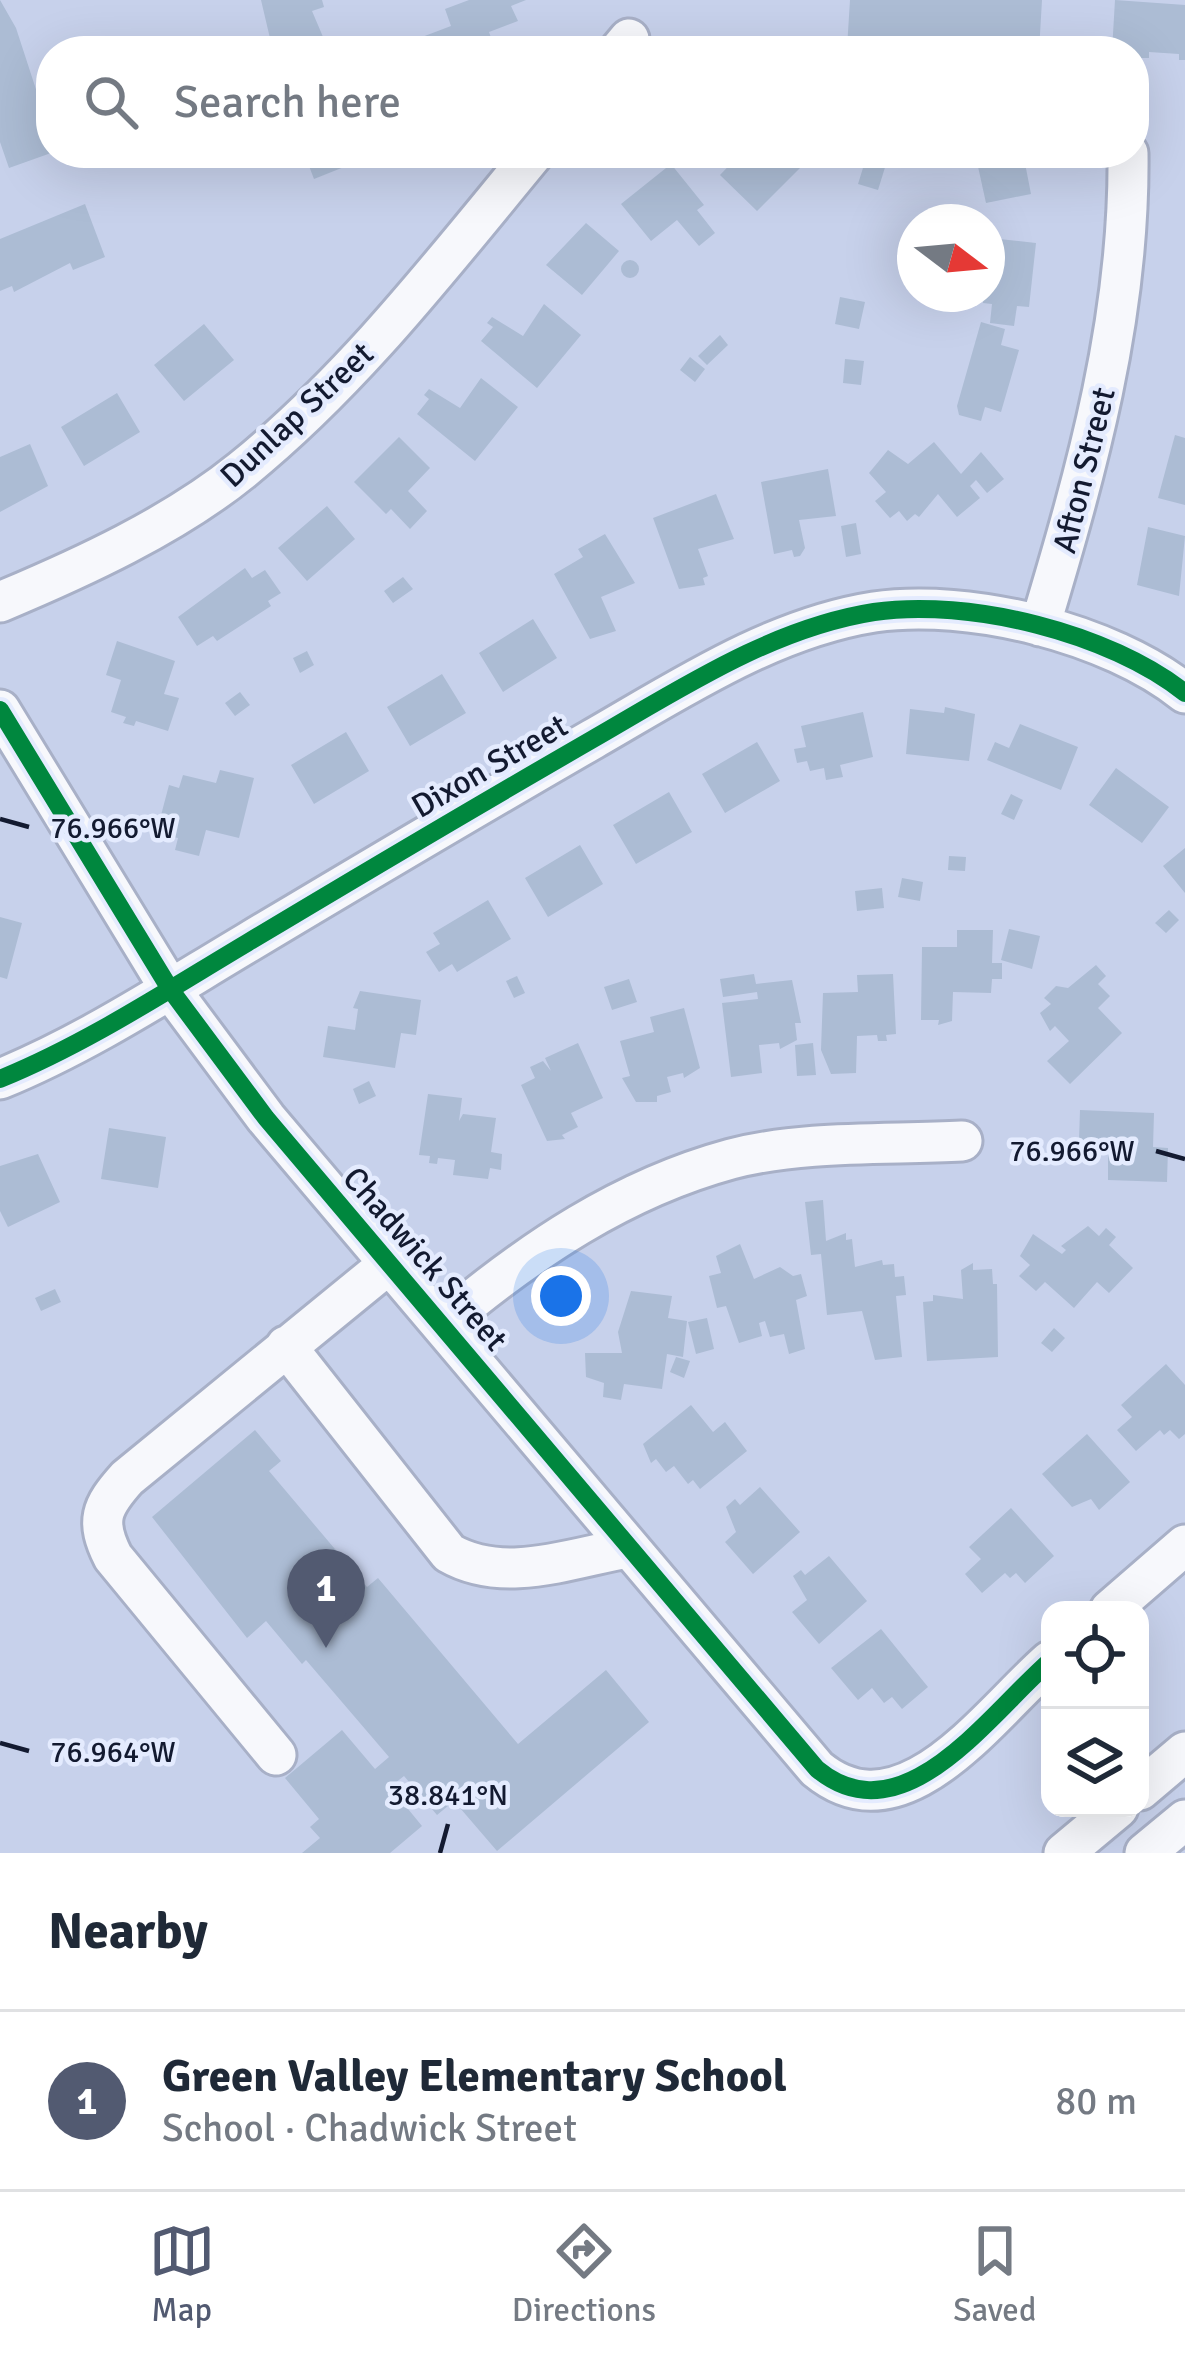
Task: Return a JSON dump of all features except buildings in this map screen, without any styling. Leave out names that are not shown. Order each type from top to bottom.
[{"type":"street","name":"Dunlap Street","points":[[0,602],[59,577],[240,472],[366,352],[521,168]]},
{"type":"street","name":"Afton Street","points":[[1040,626],[1116,339],[1127,260],[1128,168]]},
{"type":"street","name":"Dixon Street","points":[[0,1079],[170,989],[443,825],[734,661],[874,612],[962,611],[1040,626]]},
{"type":"street","points":[[1040,626],[1142,665],[1185,693]]},
{"type":"street","name":"Chadwick Street","points":[[0,710],[170,989],[266,1118],[817,1769],[846,1788],[890,1792],[917,1778],[1041,1669]]},
{"type":"street","points":[[444,1323],[544,1244],[639,1191],[735,1158],[962,1141]]},
{"type":"street","points":[[276,1755],[113,1557],[101,1532],[102,1506],[127,1478],[390,1263]]},
{"type":"street","points":[[286,1346],[449,1552],[473,1566],[515,1570],[627,1548]]},
{"type":"street","points":[[1121,1601],[1185,1546]]},
{"type":"street","points":[[1149,1782],[1185,1752]]},
{"type":"street","points":[[1064,1853],[1107,1817]]},
{"type":"street","points":[[1145,1853],[1185,1820]]},
{"type":"cycle path","points":[[0,1079],[126,1016],[693,681],[799,632],[874,612],[952,610],[994,616],[1079,637],[1154,672],[1185,693]]},
{"type":"cycle path","points":[[0,710],[170,989],[266,1118],[817,1769],[849,1787],[881,1790],[912,1780],[943,1762],[1041,1670]]},
{"type":"place","name":"Green Valley Elementary School","points":[[326,1648]]}]
